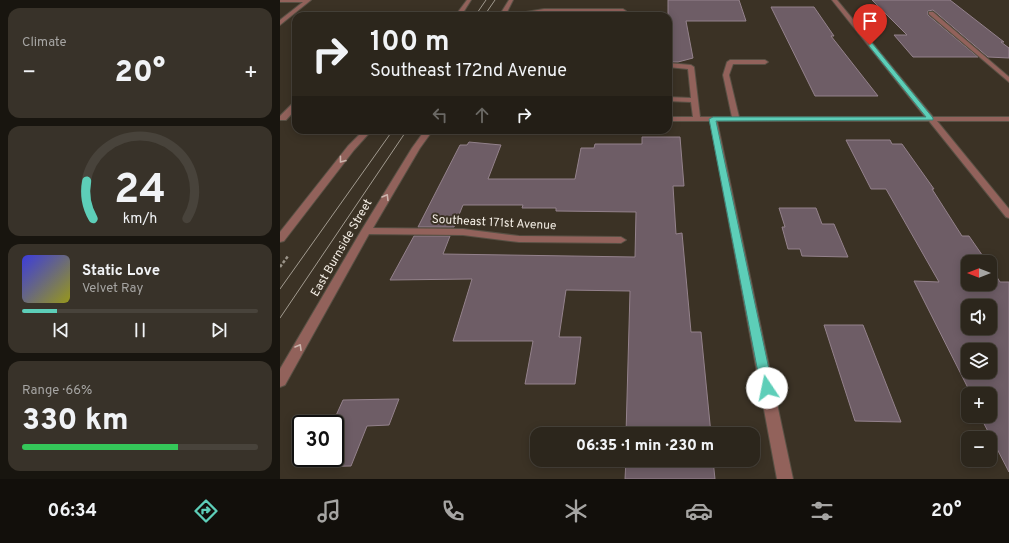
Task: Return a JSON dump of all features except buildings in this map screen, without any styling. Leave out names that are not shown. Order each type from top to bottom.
[{"type":"street","points":[[461,12],[470,0]]},
{"type":"street","points":[[505,12],[511,0]]},
{"type":"street","points":[[834,0],[1009,216]]},
{"type":"street","points":[[280,1],[308,1]]},
{"type":"street","points":[[293,12],[308,1]]},
{"type":"street","points":[[544,12],[623,11]]},
{"type":"street","points":[[280,22],[292,13]]},
{"type":"street","points":[[931,13],[1009,80]]},
{"type":"street","points":[[736,119],[726,75],[730,62],[764,62]]},
{"type":"street","points":[[672,65],[691,67],[697,119]]},
{"type":"street","points":[[672,98],[695,100]]},
{"type":"street","points":[[281,118],[292,108]]},
{"type":"street","points":[[281,118],[292,118]]},
{"type":"street","points":[[672,119],[1009,119]]},
{"type":"street","points":[[713,119],[785,479]]},
{"type":"street","points":[[280,239],[351,148],[364,134]]},
{"type":"street","name":"East Burnside Street","points":[[280,381],[366,231],[416,148],[426,134]]},
{"type":"street","name":"Southeast 171st Avenue","points":[[366,231],[463,232],[520,239],[621,240]]},
{"type":"tram line","points":[[478,12],[486,0]]},
{"type":"tram line","points":[[487,12],[495,0]]},
{"type":"tram line","points":[[280,289],[390,134]]},
{"type":"tram line","points":[[280,318],[404,134]]},
{"type":"route","points":[[767,388],[713,119],[931,119],[870,45]]}]
